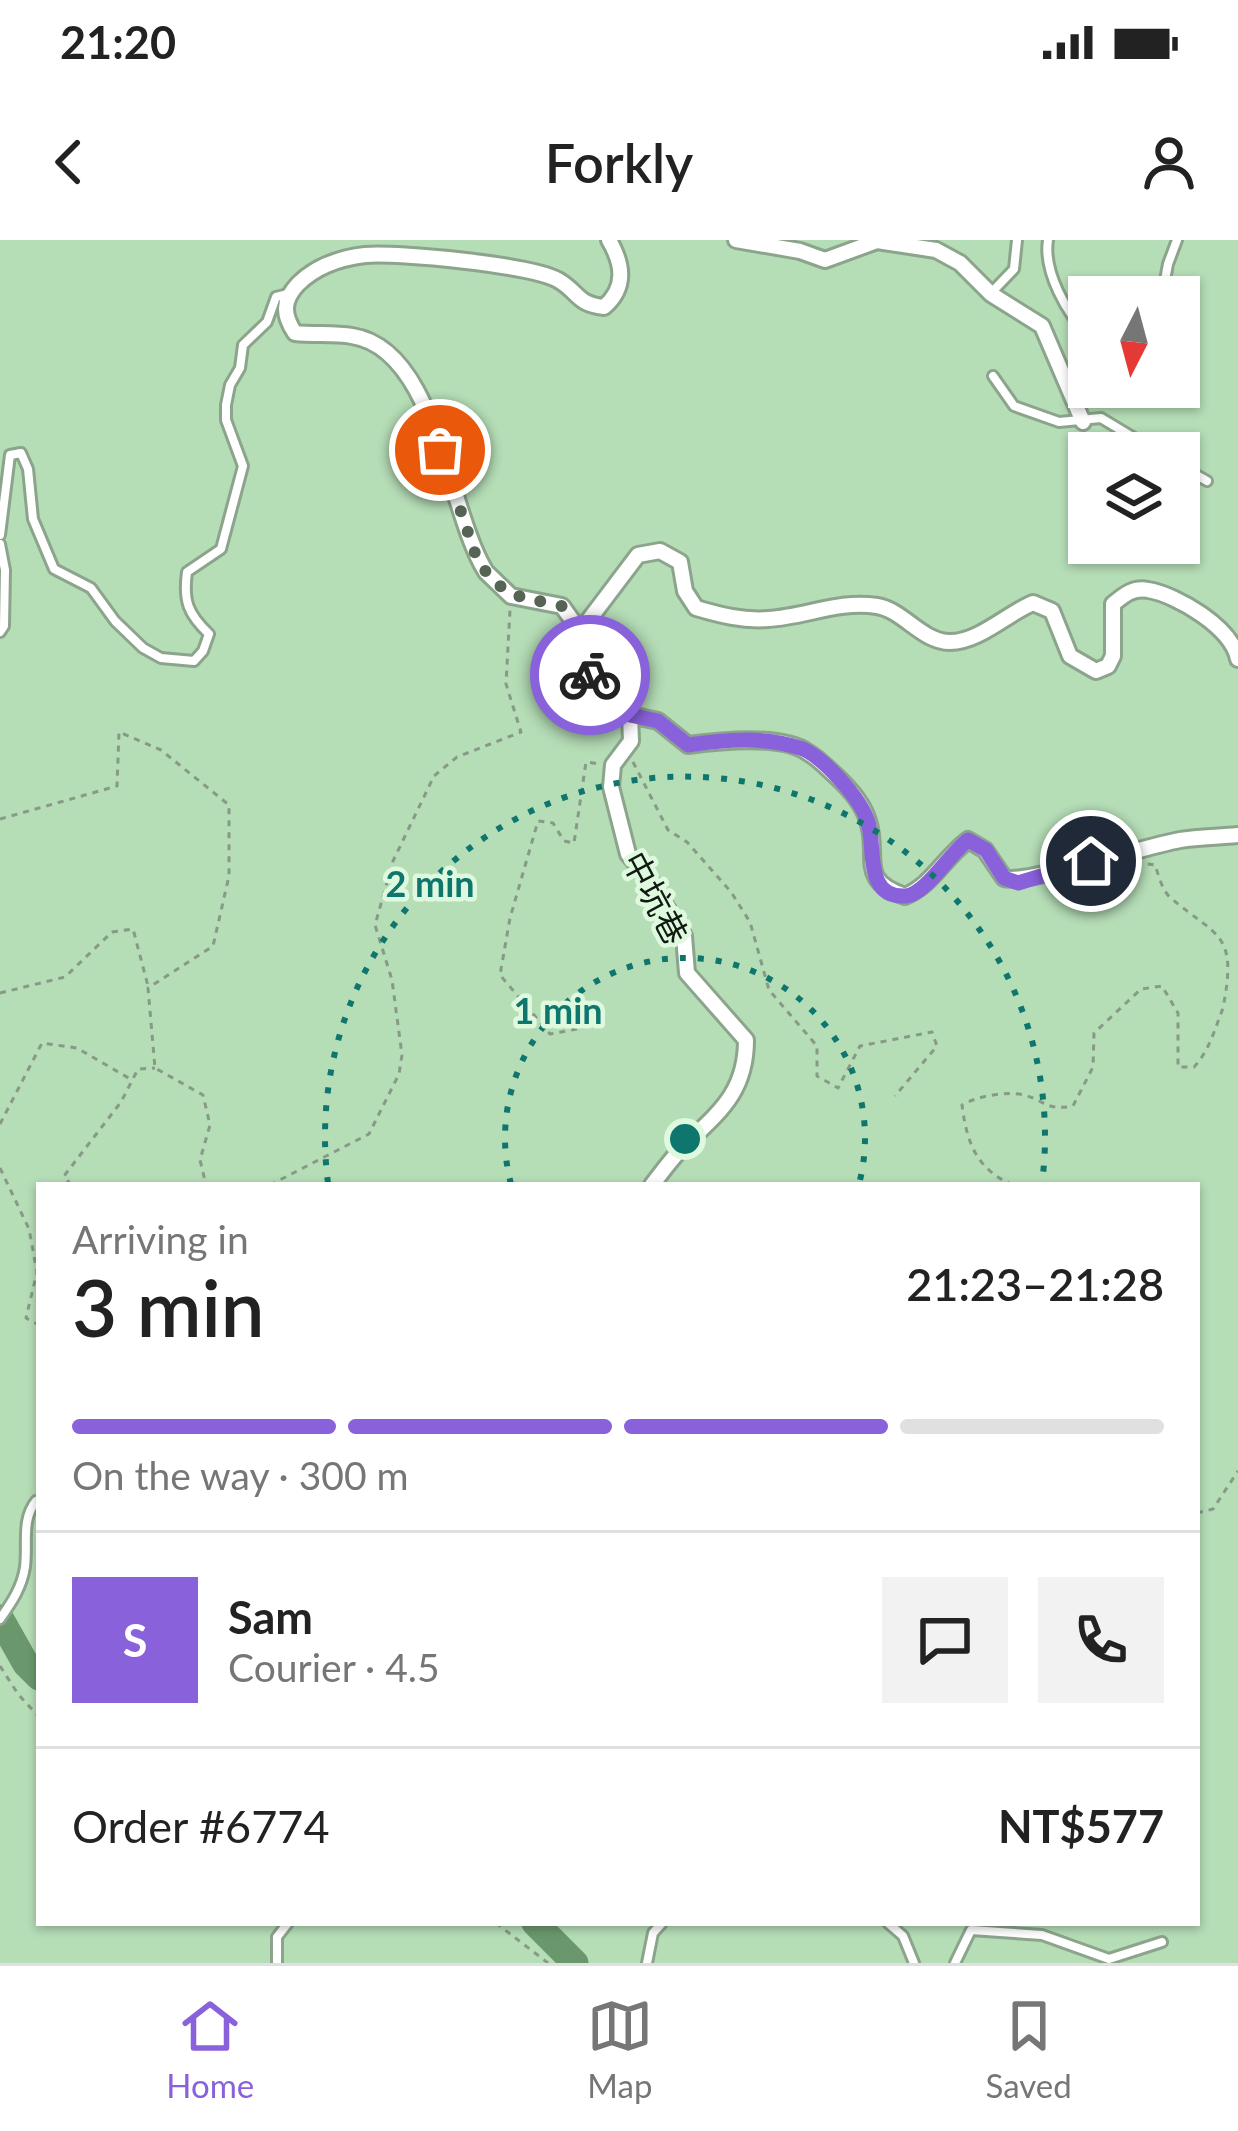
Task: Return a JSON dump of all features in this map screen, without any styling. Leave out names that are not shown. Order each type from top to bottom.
[{"type":"street","points":[[608,240],[619,260],[622,282],[604,307],[578,300],[556,279],[444,261],[368,255],[312,271],[289,294],[285,314],[296,334],[350,335],[373,343],[408,374],[477,559],[511,596],[562,606],[590,675],[618,697],[630,715],[632,741],[613,766]]},
{"type":"street","points":[[736,240],[825,260],[877,241],[936,250],[960,263],[991,294],[1042,326],[1084,422]]},
{"type":"street","points":[[577,637],[638,556],[660,551],[680,562],[685,591],[696,608],[730,618],[771,620],[836,604],[883,606],[932,637],[949,642],[969,638],[1033,603],[1052,611],[1070,656],[1096,671],[1108,666],[1113,656],[1113,604],[1126,592],[1144,588],[1198,614],[1235,645],[1238,659]]},
{"type":"street","points":[[630,715],[658,721],[688,745],[735,739],[804,748],[850,789],[868,819],[869,862],[875,877],[890,891],[905,896],[922,890],[952,852],[968,840],[986,850],[1004,878],[1018,883],[1047,871],[1180,840],[1238,835]]},
{"type":"street","name":"中坑巷","points":[[613,766],[611,787],[628,854],[684,936],[687,974],[746,1040],[746,1067],[734,1093],[654,1182]]},
{"type":"lane","points":[[991,294],[1014,269],[1017,240]]},
{"type":"lane","points":[[1048,240],[1052,272],[1068,306]]},
{"type":"lane","points":[[1166,276],[1178,240]]},
{"type":"lane","points":[[0,632],[5,570],[0,539],[10,455],[21,453],[28,469],[32,519],[54,569],[91,588],[143,648],[161,658],[194,661],[208,634],[191,617],[184,596],[187,572],[221,549],[242,478],[243,466],[226,420],[230,385],[240,368],[243,345],[267,322],[276,297],[289,294]]},
{"type":"lane","points":[[993,376],[1014,406],[1059,422],[1101,418],[1124,432]]},
{"type":"lane","points":[[1200,477],[1207,481]]},
{"type":"lane","points":[[0,1619],[18,1593],[25,1569],[27,1513],[36,1501]]},
{"type":"lane","points":[[277,1963],[278,1936],[286,1926]]},
{"type":"lane","points":[[647,1963],[653,1933],[659,1926]]},
{"type":"lane","points":[[891,1926],[903,1936],[914,1963]]},
{"type":"lane","points":[[955,1963],[971,1930],[1042,1936],[1108,1960],[1162,1942]]},
{"type":"path","points":[[276,1182],[369,1133],[399,1074],[402,1055],[392,980],[375,926],[393,861],[434,776],[457,758],[521,732],[506,684],[511,596]]},
{"type":"path","points":[[0,819],[117,786],[119,732],[161,750],[229,805],[229,876],[213,946],[148,988]]},
{"type":"path","points":[[632,741],[634,769],[668,830],[687,842],[731,892],[749,922],[769,990],[817,1046],[817,1076],[838,1088],[860,1046],[932,1032],[937,1046],[895,1096]]},
{"type":"path","points":[[577,1029],[550,1034],[500,975],[510,918],[538,821],[553,824],[564,841],[574,843],[586,763],[613,766]]},
{"type":"path","points":[[1006,1182],[992,1176],[974,1156],[962,1105],[974,1098],[1022,1094],[1054,1110],[1073,1106],[1093,1066],[1094,1033],[1141,989],[1162,986],[1178,1013],[1178,1067],[1194,1067],[1205,1055],[1231,991],[1236,958],[1225,932],[1167,896],[1155,865],[1134,863]]},
{"type":"path","points":[[0,993],[65,977],[112,932],[133,929],[148,988],[155,1068]]},
{"type":"path","points":[[0,1124],[42,1043],[77,1048],[132,1080]]},
{"type":"path","points":[[69,1182],[64,1176],[121,1102],[138,1069],[155,1068],[202,1095],[210,1125],[200,1160],[205,1182]]},
{"type":"path","points":[[0,1168],[28,1229],[36,1267]]},
{"type":"path","points":[[36,1276],[26,1318],[36,1323]]},
{"type":"path","points":[[1200,1512],[1213,1509],[1238,1471]]},
{"type":"path","points":[[0,1666],[36,1714]]},
{"type":"path","points":[[500,1926],[548,1963]]},
{"type":"green space","points":[[0,240],[1238,240],[1238,1963],[0,1963]]},
{"type":"waterway","points":[[0,1618],[36,1674]]},
{"type":"waterway","points":[[538,1926],[575,1963]]},
{"type":"way so far","points":[[440,450],[477,559],[511,596],[562,606],[572,620],[590,675]]},
{"type":"route","points":[[590,675],[618,697],[630,715],[658,721],[688,745],[735,739],[804,748],[850,789],[868,819],[869,862],[875,877],[890,891],[905,896],[922,890],[952,852],[968,840],[986,850],[1004,878],[1018,883],[1091,861]]}]
